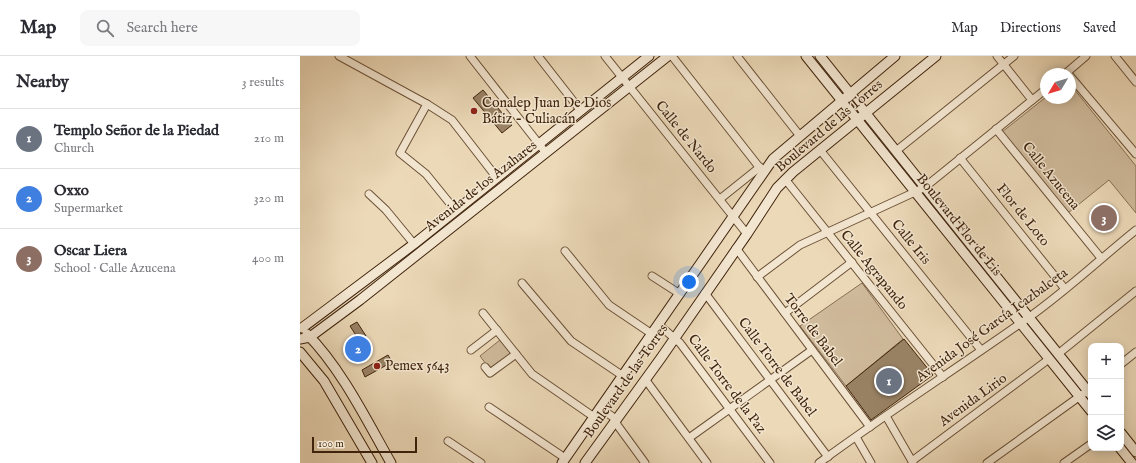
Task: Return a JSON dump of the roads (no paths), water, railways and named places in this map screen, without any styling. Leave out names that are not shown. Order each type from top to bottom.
[{"type":"street","points":[[339,56],[427,104],[452,120],[497,178]]},
{"type":"street","points":[[470,56],[546,153]]},
{"type":"street","points":[[538,56],[581,110]]},
{"type":"street","name":"Calle de Nardo","points":[[604,56],[747,234]]},
{"type":"street","name":"Avenida de los Azahares","points":[[301,328],[414,244],[649,56]]},
{"type":"street","name":"Avenida de los Azahares","points":[[310,337],[366,295],[668,56]]},
{"type":"street","points":[[672,56],[762,170],[720,199]]},
{"type":"street","points":[[737,56],[800,136]]},
{"type":"street","name":"Boulevard Flor de Lis","points":[[806,56],[1088,407]]},
{"type":"street","name":"Boulevard Flor de Lis","points":[[820,56],[1058,354],[1088,389]]},
{"type":"street","name":"Boulevard de las Torres","points":[[585,463],[747,234],[777,188],[785,179],[936,56]]},
{"type":"street","points":[[997,56],[1032,100]]},
{"type":"street","points":[[896,151],[1014,56]]},
{"type":"street","points":[[1074,68],[1086,56]]},
{"type":"street","points":[[1116,56],[1136,82]]},
{"type":"street","name":"Boulevard de las Torres","points":[[563,460],[659,325],[733,216],[762,170],[841,100],[893,57]]},
{"type":"street","points":[[1076,83],[1136,154]]},
{"type":"street","points":[[757,276],[794,249],[925,187],[1040,94]]},
{"type":"street","points":[[427,104],[400,152],[426,174],[456,211]]},
{"type":"street","name":"Calle Azucena","points":[[996,129],[1101,258]]},
{"type":"street","name":"Calle Iris","points":[[820,150],[981,350]]},
{"type":"street","name":"Flor de Loto","points":[[960,158],[1065,289]]},
{"type":"street","name":"Calle Agrapando","points":[[785,179],[943,377]]},
{"type":"street","points":[[369,194],[386,210],[414,244]]},
{"type":"street","name":"Avenida José García Icazbalceta","points":[[824,461],[870,427],[1029,317],[1136,230]]},
{"type":"street","name":"Torre de Babel","points":[[736,248],[870,427]]},
{"type":"street","points":[[565,251],[613,310],[652,334]]},
{"type":"street","points":[[785,313],[852,262]]},
{"type":"street","points":[[652,276],[680,294]]},
{"type":"street","points":[[522,283],[571,341],[623,376]]},
{"type":"street","points":[[1058,354],[1136,291]]},
{"type":"street","name":"Calle Torre de Babel","points":[[705,293],[770,380],[824,461]]},
{"type":"street","points":[[483,313],[532,374],[594,417]]},
{"type":"street","name":"Calle Torre de la Paz","points":[[659,325],[680,343],[770,463]]},
{"type":"street","points":[[301,328],[336,369],[391,463]]},
{"type":"street","points":[[471,350],[497,330]]},
{"type":"street","points":[[300,338],[310,337]]},
{"type":"street","points":[[689,438],[812,350]]},
{"type":"street","points":[[300,352],[324,381],[372,463]]},
{"type":"street","points":[[1124,362],[1136,352]]},
{"type":"street","points":[[485,367],[490,373],[516,354]]},
{"type":"street","name":"Avenida Lirio","points":[[913,462],[1049,360]]},
{"type":"street","points":[[645,379],[707,463]]},
{"type":"street","points":[[987,463],[1079,396],[1088,392]]},
{"type":"street","points":[[489,407],[563,460]]},
{"type":"street","points":[[600,408],[613,417],[645,463]]},
{"type":"street","points":[[886,416],[913,462]]},
{"type":"street","points":[[856,437],[871,463]]},
{"type":"street","points":[[1124,437],[1136,452]]},
{"type":"street","points":[[448,441],[481,463]]},
{"type":"street","points":[[1064,463],[1088,446]]},
{"type":"street","points":[[1122,451],[1132,463]]},
{"type":"place","name":"Conalep Juan De Dios Bátiz - Culiacán","points":[[474,111]]},
{"type":"place","name":"Oscar Liera","points":[[1104,218]]},
{"type":"place","name":"Oxxo","points":[[358,349]]},
{"type":"place","name":"Pemex 5643","points":[[377,366]]},
{"type":"place","name":"Templo Señor de la Piedad","points":[[889,381]]}]
